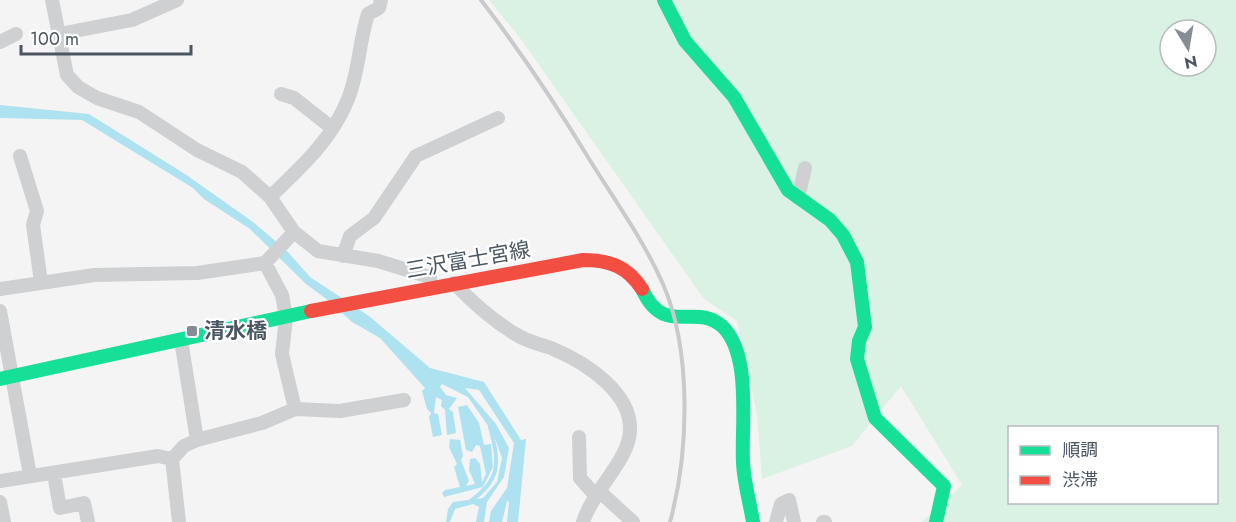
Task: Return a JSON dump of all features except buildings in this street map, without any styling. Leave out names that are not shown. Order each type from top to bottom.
[{"type":"main road","points":[[664,0],[685,41],[734,97],[788,190],[831,220],[843,235],[857,262],[865,327],[859,340],[857,359],[868,397],[875,418],[884,429],[944,486],[936,522]]},
{"type":"main road","name":"三沢富士宮線","points":[[6,377],[357,301],[583,260],[606,260],[619,263],[633,274],[652,307],[660,312],[700,317],[719,323],[732,335],[738,356],[743,466],[753,522]]},
{"type":"street","points":[[52,0],[67,75],[78,87],[97,98],[139,112],[197,150],[242,172],[270,197],[290,237],[318,251],[378,261],[416,271],[430,277],[431,288]]},
{"type":"street","points":[[59,34],[132,20],[177,0]]},
{"type":"street","points":[[270,197],[312,156],[332,128],[348,99],[368,14],[379,8],[381,0]]},
{"type":"street","points":[[0,42],[16,34]]},
{"type":"street","points":[[281,94],[294,98],[332,128]]},
{"type":"street","points":[[343,256],[350,236],[374,218],[416,156],[481,128],[498,118]]},
{"type":"street","points":[[20,156],[37,211],[33,225],[41,282]]},
{"type":"street","points":[[798,198],[805,168]]},
{"type":"street","points":[[0,289],[94,275],[197,273],[269,259],[290,237]]},
{"type":"street","points":[[269,259],[282,295],[286,318],[282,354],[295,408]]},
{"type":"street","points":[[454,284],[515,334],[553,349],[588,369],[609,384],[621,397],[628,417],[629,438],[583,522]]},
{"type":"street","points":[[0,311],[6,377],[30,475]]},
{"type":"street","points":[[181,340],[197,440]]},
{"type":"street","points":[[179,522],[172,459],[184,446],[197,440],[262,423],[295,408],[340,411],[404,400]]},
{"type":"street","points":[[579,437],[580,478],[633,522]]},
{"type":"street","points":[[0,481],[158,456],[172,459]]},
{"type":"street","points":[[54,474],[60,508],[84,503],[88,522]]},
{"type":"street","points":[[776,522],[781,504],[789,500],[794,522]]},
{"type":"street","points":[[1,506],[4,522]]},
{"type":"green space","points":[[489,0],[1236,0],[1236,522],[922,522],[962,485],[901,386],[852,446],[762,479],[757,414],[737,321],[704,299],[520,38]]},
{"type":"water","points":[[0,105],[89,114],[185,174],[253,222],[287,251],[310,277],[369,316],[430,368],[484,382],[521,440],[526,439],[518,522],[507,522],[509,502],[507,501],[502,522],[489,522],[491,511],[507,488],[514,443],[479,390],[465,388],[496,424],[509,448],[504,477],[487,502],[484,522],[476,522],[479,507],[473,504],[455,509],[450,522],[446,522],[448,509],[453,502],[483,498],[497,482],[502,458],[493,433],[468,397],[442,384],[440,387],[446,395],[457,398],[449,409],[453,412],[456,433],[447,435],[445,410],[441,406],[442,400],[436,397],[434,413],[438,414],[442,435],[433,437],[429,417],[431,413],[427,409],[422,391],[425,388],[380,338],[352,322],[306,284],[250,229],[204,199],[193,188],[82,120],[0,118]]},
{"type":"water","points":[[467,405],[479,423],[484,445],[491,444],[493,467],[483,487],[444,497],[442,493],[445,490],[460,487],[454,467],[457,464],[449,447],[450,439],[460,440],[463,456],[461,460],[469,481],[466,486],[475,484],[469,470],[470,459],[475,458],[480,464],[482,482],[486,474],[480,446],[476,445],[472,452],[466,450],[458,407]]},
{"type":"waterway","points":[[468,503],[487,487],[495,470],[495,451],[490,427]]},
{"type":"railway","points":[[481,0],[565,120],[638,237],[663,284],[679,340],[684,402],[681,465],[670,522]]},
{"type":"traffic: fast","points":[[664,0],[685,41],[734,97],[788,190],[830,220],[843,235],[857,262],[865,327],[859,341],[857,359],[875,418],[944,486],[936,522]]},
{"type":"traffic: fast","points":[[642,289],[651,304],[660,312],[670,316],[701,317],[712,320],[722,326],[731,338],[738,354],[741,372],[743,463],[753,522]]},
{"type":"traffic: fast","points":[[0,379],[311,311]]},
{"type":"traffic: jam","points":[[311,311],[583,260],[601,261],[617,266],[630,275],[642,289]]},
{"type":"place","name":"清水橋","points":[[192,331]]}]
